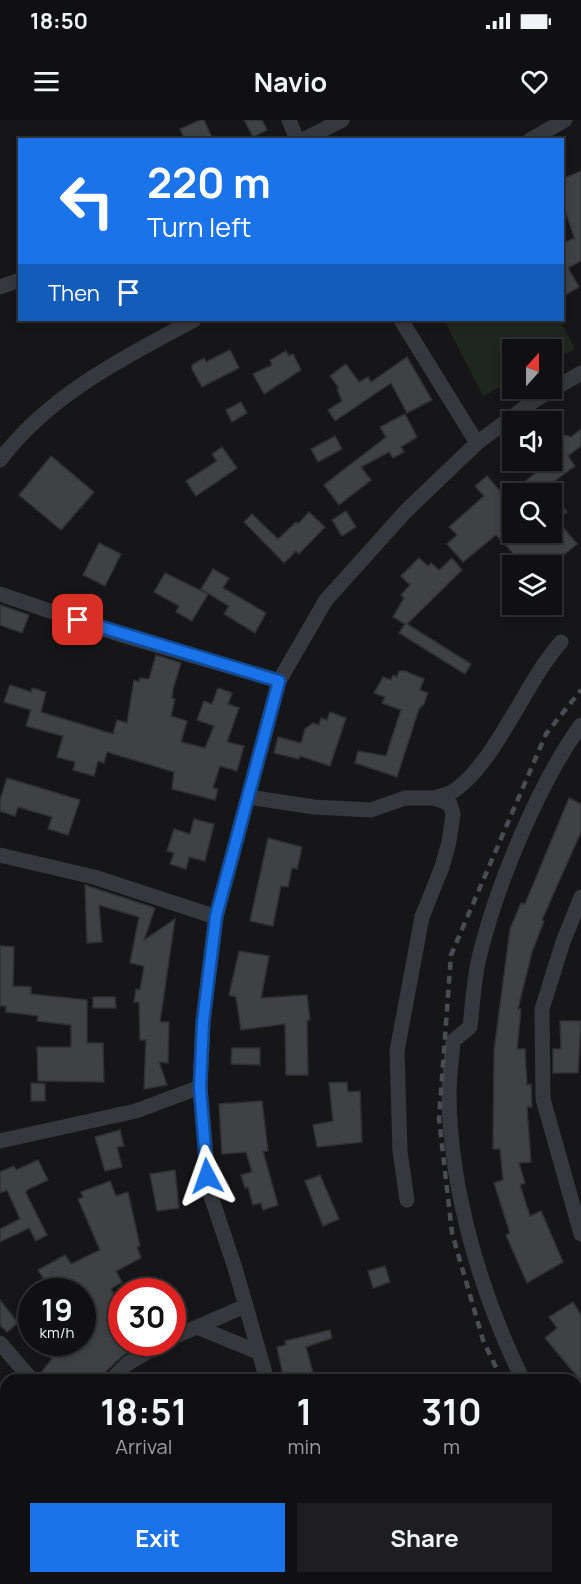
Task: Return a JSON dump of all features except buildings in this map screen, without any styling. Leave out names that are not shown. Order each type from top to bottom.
[{"type":"street","points":[[289,120],[296,138]]},
{"type":"street","points":[[307,138],[342,120]]},
{"type":"street","points":[[534,138],[565,120]]},
{"type":"street","points":[[0,287],[18,281]]},
{"type":"street","points":[[0,460],[30,426],[74,389],[192,321]]},
{"type":"street","points":[[402,321],[477,443]]},
{"type":"street","points":[[265,1374],[229,1248],[208,1190],[200,1087],[203,1022],[216,916],[279,681],[326,600],[406,511],[477,443],[536,400],[581,373]]},
{"type":"street","points":[[0,594],[118,634],[279,681]]},
{"type":"street","points":[[248,797],[314,807],[371,810],[405,798],[434,798],[452,793],[492,748],[548,656],[561,642]]},
{"type":"street","points":[[520,1374],[504,1342],[477,1263],[454,1162],[449,1095],[453,1041],[470,1027],[480,951],[502,885],[535,806],[581,725]]},
{"type":"street","points":[[406,1200],[400,1151],[397,1050],[422,917],[442,867],[453,814],[450,804],[434,798]]},
{"type":"street","points":[[0,855],[94,877],[216,916]]},
{"type":"street","points":[[581,897],[562,942],[542,1009],[543,1099],[581,1234]]},
{"type":"street","points":[[0,1141],[136,1111],[200,1087]]},
{"type":"street","points":[[186,1332],[245,1306]]},
{"type":"street","points":[[197,1327],[258,1352]]},
{"type":"street","points":[[0,1343],[27,1374]]},
{"type":"street","points":[[117,1374],[127,1364],[140,1356]]},
{"type":"shaded area","points":[[445,321],[561,321],[575,349],[562,355],[562,339],[502,339],[502,386],[483,396]]},
{"type":"railway","points":[[499,1374],[483,1340],[452,1233],[439,1119],[451,955],[546,734],[581,690]]},
{"type":"route","points":[[78,620],[279,681],[216,916],[203,1022],[200,1087],[207,1176]]}]
